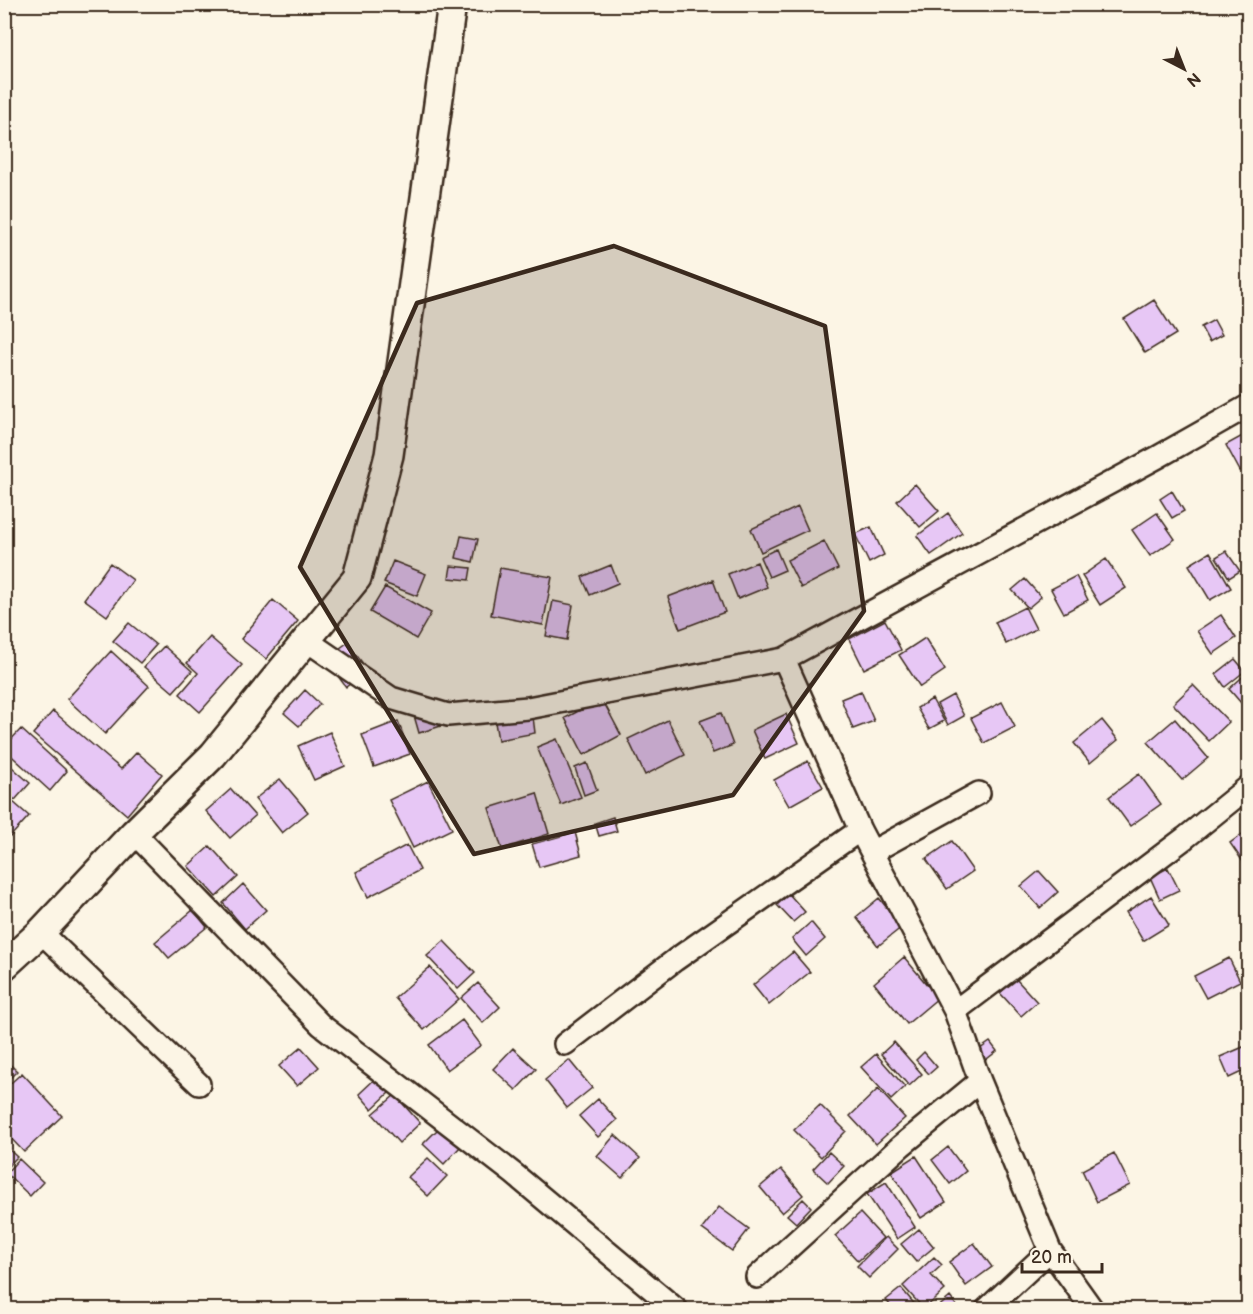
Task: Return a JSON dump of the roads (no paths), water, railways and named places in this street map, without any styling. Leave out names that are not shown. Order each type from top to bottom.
[{"type":"street","points":[[4,966],[41,932],[134,833],[213,755],[357,578],[389,455],[452,4]]},
{"type":"street","points":[[306,640],[391,698],[448,715],[528,708],[783,659],[1248,406]]},
{"type":"street","points":[[783,659],[860,830],[955,1011],[980,1081],[1050,1250],[1093,1310]]},
{"type":"street","points":[[955,1011],[1185,838],[1248,787]]},
{"type":"street","points":[[872,852],[978,793]]},
{"type":"street","points":[[565,1044],[675,960],[860,830]]},
{"type":"street","points":[[134,833],[321,1025],[514,1174],[677,1310]]},
{"type":"street","points":[[41,932],[199,1084]]},
{"type":"street","points":[[757,1277],[901,1146],[980,1081]]},
{"type":"street","points":[[986,1310],[1050,1250]]}]
